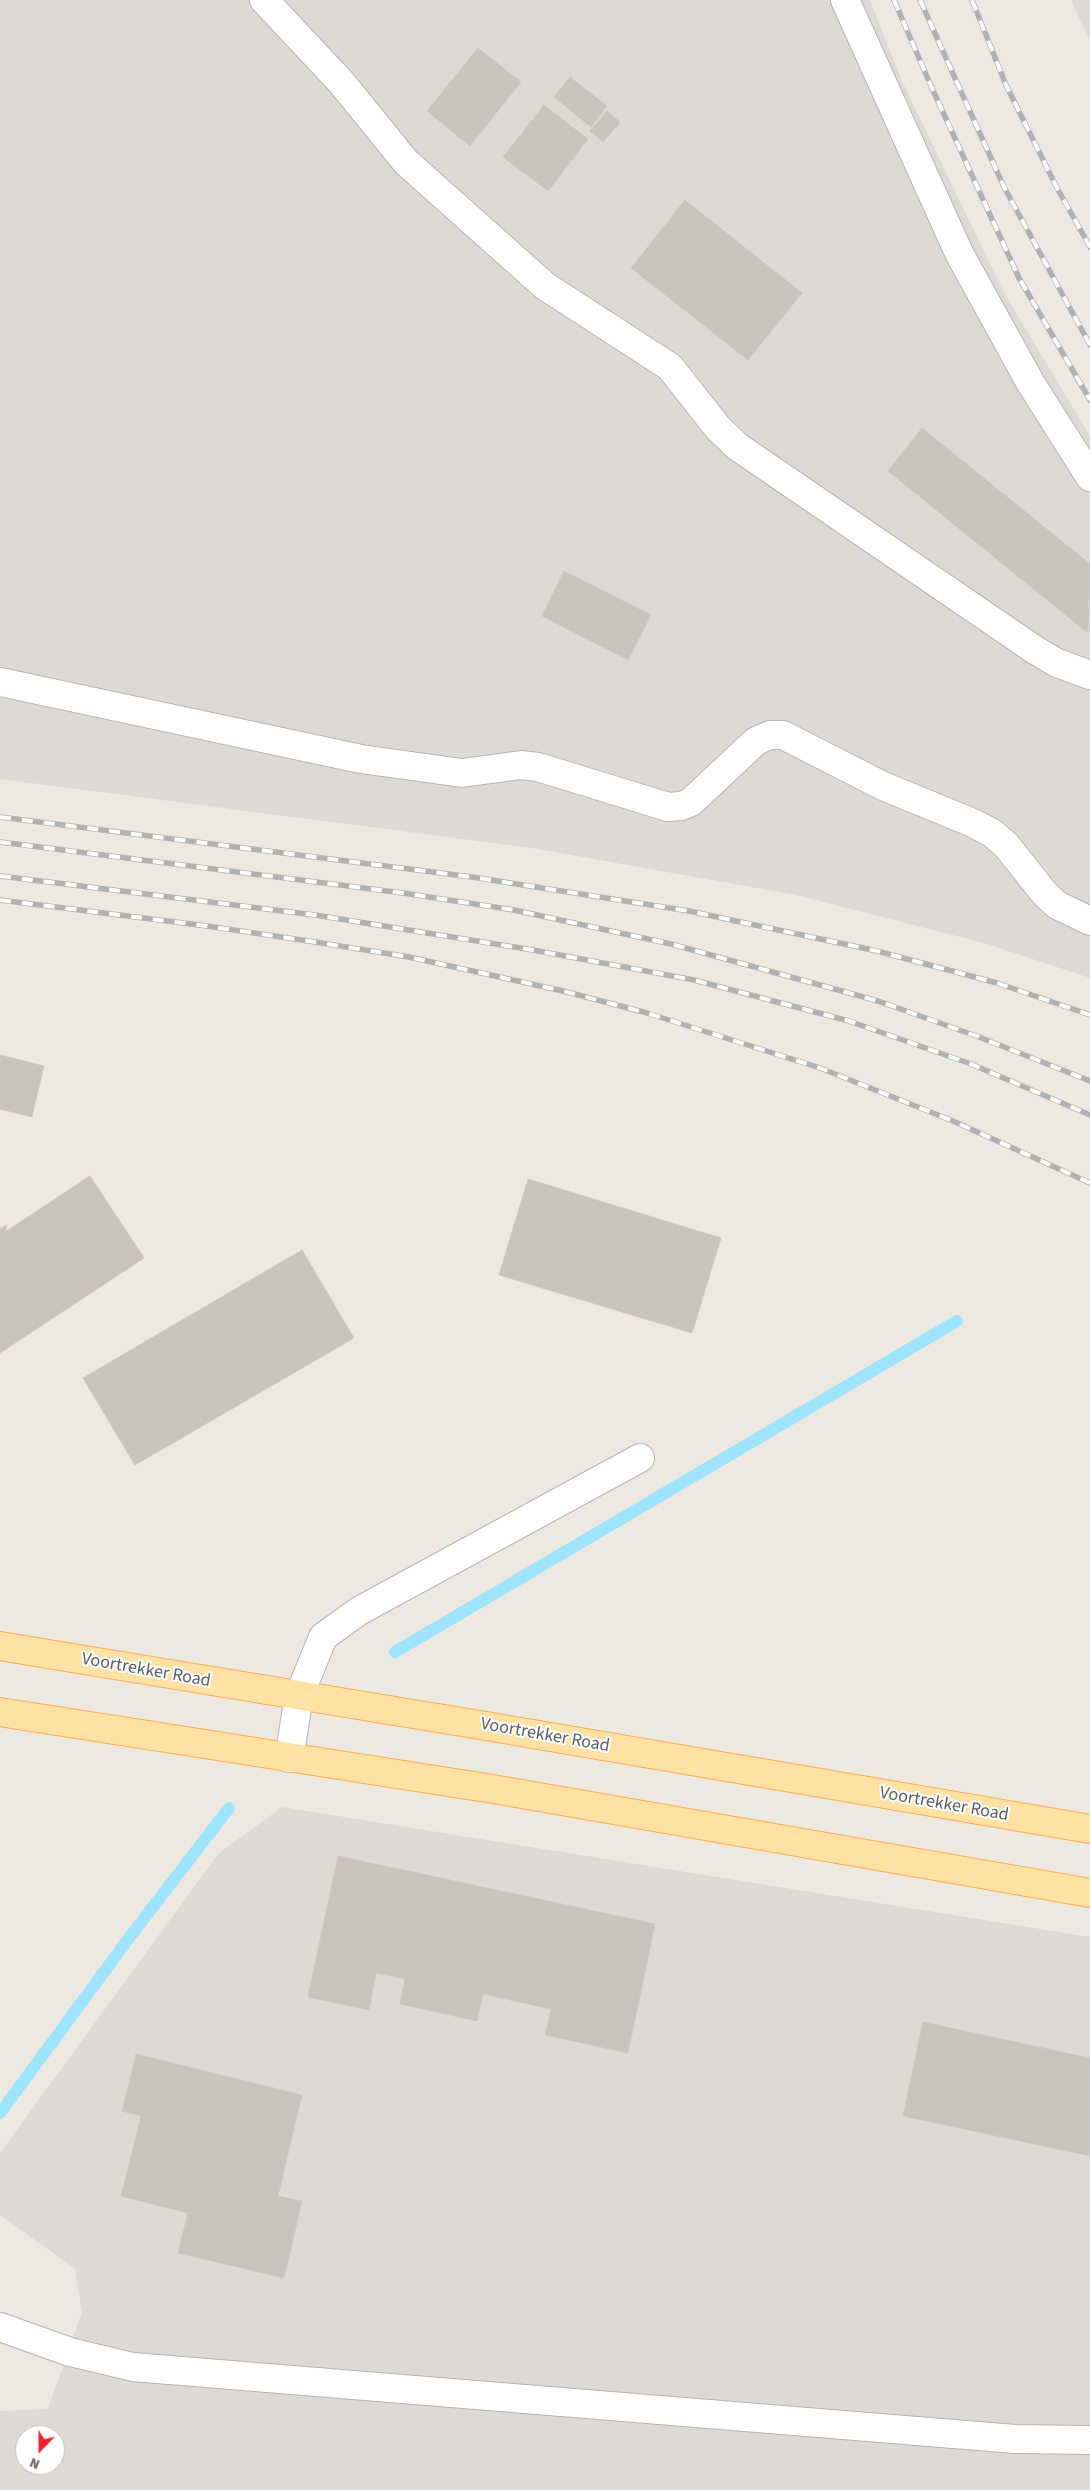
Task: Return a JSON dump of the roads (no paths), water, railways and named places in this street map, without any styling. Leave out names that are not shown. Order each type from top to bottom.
[{"type":"main road","name":"Voortrekker Road","points":[[0,1646],[496,1727],[1090,1829]]},
{"type":"main road","points":[[0,1712],[493,1789],[1090,1893]]},
{"type":"lane","points":[[264,0],[340,82],[406,162],[545,286],[670,367],[718,428],[738,447],[1035,650],[1058,663],[1090,675]]},
{"type":"lane","points":[[845,0],[959,253],[1030,382],[1090,477]]},
{"type":"lane","points":[[0,682],[362,760],[462,773],[520,765],[538,766],[668,807],[681,806],[691,802],[756,741],[770,735],[783,735],[883,786],[973,823],[992,834],[1006,845],[1045,894],[1057,905],[1090,921]]},
{"type":"lane","points":[[289,1758],[299,1696],[323,1637],[358,1611],[640,1458]]},
{"type":"lane","points":[[0,2327],[70,2352],[133,2366],[1015,2439],[1090,2440]]},
{"type":"waterway","points":[[395,1652],[957,1321]]},
{"type":"waterway","points":[[0,2113],[129,1938],[229,1808]]},
{"type":"railway","points":[[894,0],[931,86],[1019,278],[1090,400]]},
{"type":"railway","points":[[920,0],[1004,187],[1090,345]]},
{"type":"railway","points":[[972,0],[1006,85],[1056,186],[1090,247]]},
{"type":"railway","points":[[0,817],[472,877],[689,911],[877,951],[997,983],[1090,1015]]},
{"type":"railway","points":[[0,842],[403,893],[514,910],[671,944],[878,1001],[979,1037],[1090,1081]]},
{"type":"railway","points":[[0,876],[315,915],[533,950],[694,980],[849,1021],[971,1064],[1090,1115]]},
{"type":"railway","points":[[0,900],[207,926],[409,957],[563,991],[647,1013],[820,1068],[953,1121],[1090,1183]]}]
